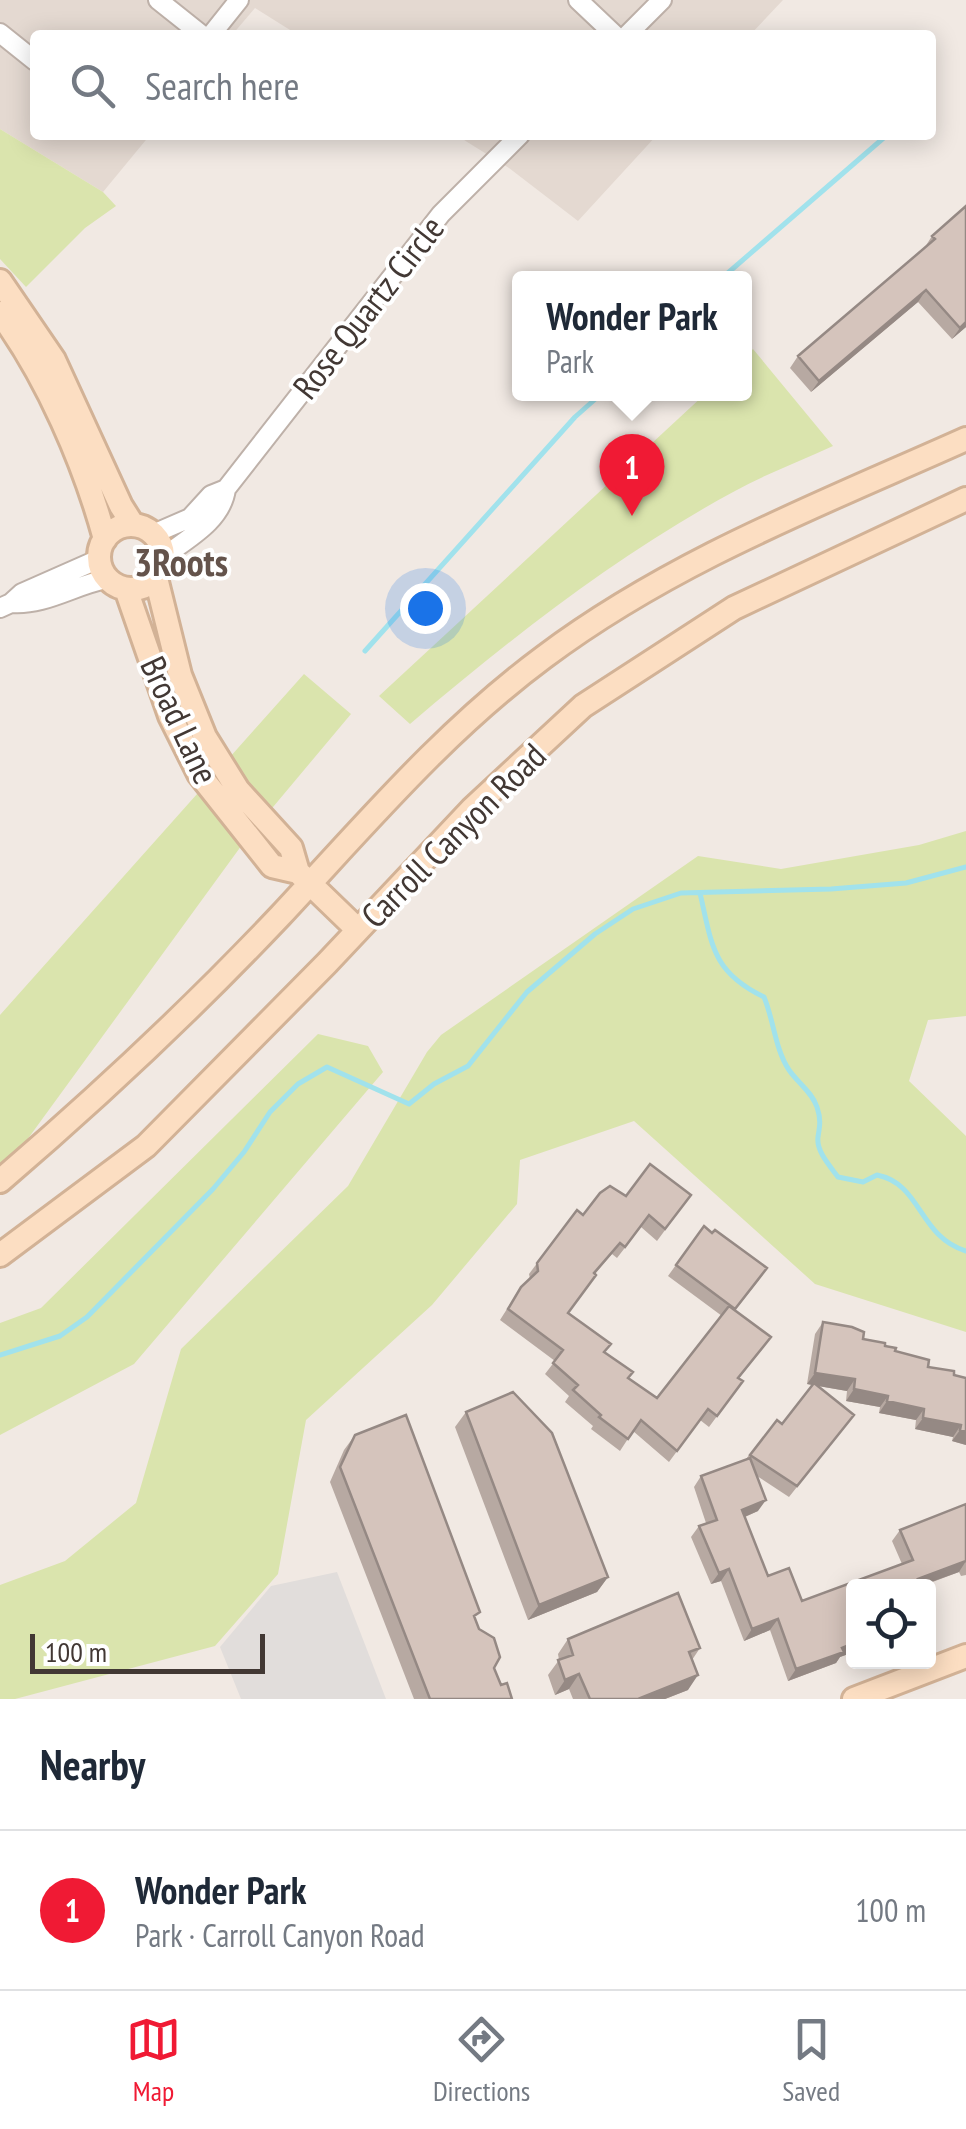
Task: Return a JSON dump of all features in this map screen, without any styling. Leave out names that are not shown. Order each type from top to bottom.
[{"type":"main road","points":[[0,281],[54,360],[121,506],[143,530]]},
{"type":"main road","name":"Broad Lane","points":[[0,313],[41,377],[94,504],[109,567],[170,716],[199,774],[272,866],[305,877]]},
{"type":"main road","name":"Carroll Canyon Road","points":[[0,1181],[172,1028],[305,877],[421,763],[540,660],[590,624],[702,558],[966,439]]},
{"type":"main road","name":"Carroll Canyon Road","points":[[0,1255],[146,1146],[472,809],[583,706],[734,608],[903,526],[966,500]]},
{"type":"main road","points":[[143,530],[122,526],[109,567],[148,585],[160,567]]},
{"type":"main road","name":"Broad Lane","points":[[143,530],[160,567],[180,676],[205,737],[238,790],[292,848],[305,877],[358,930]]},
{"type":"main road","points":[[854,1699],[966,1656]]},
{"type":"street","points":[[158,0],[196,30]]},
{"type":"street","points":[[216,30],[239,0]]},
{"type":"street","points":[[578,0],[610,30]]},
{"type":"street","points":[[632,30],[662,0]]},
{"type":"street","points":[[0,33],[30,57]]},
{"type":"street","name":"Rose Quartz Circle","points":[[160,567],[210,522],[224,501],[226,489],[441,214],[515,140]]},
{"type":"street","name":"Rose Quartz Circle","points":[[143,530],[190,518],[210,495],[226,489]]},
{"type":"street","points":[[6,606],[22,593],[109,567]]},
{"type":"shaded area","points":[[0,0],[783,0],[755,30],[290,30],[255,8],[236,30],[30,30],[30,140],[146,140],[103,192],[0,129]]},
{"type":"shaded area","points":[[464,140],[652,140],[578,221],[509,168]]},
{"type":"shaded area","points":[[337,1572],[386,1699],[241,1699],[220,1647],[271,1586]]},
{"type":"green space","points":[[0,129],[103,192],[116,206],[85,228],[26,287],[0,259]]},
{"type":"green space","points":[[752,350],[833,446],[747,485],[649,542],[526,629],[410,724],[379,696],[697,401],[752,401]]},
{"type":"green space","points":[[304,674],[351,714],[247,838],[0,1177],[0,1015]]},
{"type":"green space","points":[[966,831],[966,1016],[928,1020],[909,1081],[966,1136],[966,1332],[815,1284],[634,1121],[520,1160],[517,1204],[432,1305],[306,1420],[278,1574],[215,1646],[15,1699],[0,1699],[0,1585],[65,1561],[136,1503],[181,1349],[348,1186],[427,1052],[441,1035],[698,856],[781,869],[919,845]]},
{"type":"green space","points":[[318,1034],[368,1046],[383,1072],[134,1364],[0,1435],[0,1323],[41,1308]]},
{"type":"building","points":[[966,206],[966,322],[960,328],[926,290],[819,381],[798,356],[935,239],[932,236]]},
{"type":"building","points":[[650,1164],[691,1195],[665,1229],[649,1215],[625,1247],[620,1243],[594,1273],[568,1313],[611,1344],[604,1352],[633,1372],[628,1378],[657,1398],[729,1306],[771,1337],[738,1378],[743,1381],[717,1416],[708,1409],[677,1451],[641,1420],[628,1439],[599,1417],[573,1390],[578,1385],[553,1363],[563,1350],[508,1309],[577,1210],[583,1215],[610,1186],[626,1196]]},
{"type":"building","points":[[704,1226],[767,1268],[735,1309],[676,1265]]},
{"type":"building","points":[[823,1322],[852,1327],[864,1332],[863,1339],[885,1343],[895,1351],[929,1360],[928,1367],[954,1371],[954,1375],[966,1378],[966,1432],[960,1430],[961,1425],[923,1418],[924,1409],[854,1389],[855,1379],[815,1373]]},
{"type":"building","points":[[814,1383],[854,1415],[797,1486],[750,1455],[777,1420],[782,1424]]},
{"type":"building","points":[[513,1392],[552,1433],[608,1577],[539,1605],[466,1412]]},
{"type":"building","points":[[406,1415],[480,1612],[474,1616],[479,1629],[494,1638],[500,1657],[494,1668],[501,1685],[507,1683],[512,1699],[430,1699],[340,1467],[355,1435]]},
{"type":"building","points":[[750,1458],[766,1500],[742,1510],[768,1576],[789,1568],[802,1601],[846,1585],[844,1652],[796,1669],[778,1619],[752,1629],[729,1569],[719,1573],[699,1526],[717,1520],[701,1476]]},
{"type":"building","points":[[966,1504],[966,1561],[918,1579],[862,1579],[913,1560],[900,1530]]},
{"type":"building","points":[[678,1593],[700,1648],[689,1652],[698,1675],[638,1699],[590,1699],[579,1674],[565,1680],[558,1660],[573,1655],[568,1639]]},
{"type":"waterway","points":[[730,271],[881,140]]},
{"type":"waterway","points":[[365,651],[593,401]]},
{"type":"waterway","points":[[0,1355],[60,1336],[87,1317],[213,1189],[270,1112],[298,1084],[327,1067],[409,1104],[434,1084],[468,1066],[527,992],[595,934],[633,909],[681,893],[906,883],[966,867]]},
{"type":"waterway","points":[[700,893],[717,955],[734,978],[764,997],[784,1062],[815,1102],[820,1119],[819,1148],[831,1168],[838,1177],[863,1182],[877,1175],[892,1180],[938,1234],[966,1251]]},
{"type":"place","name":"Wonder Park","points":[[632,516]]},
{"type":"district","name":"3Roots","points":[[181,561]]}]
